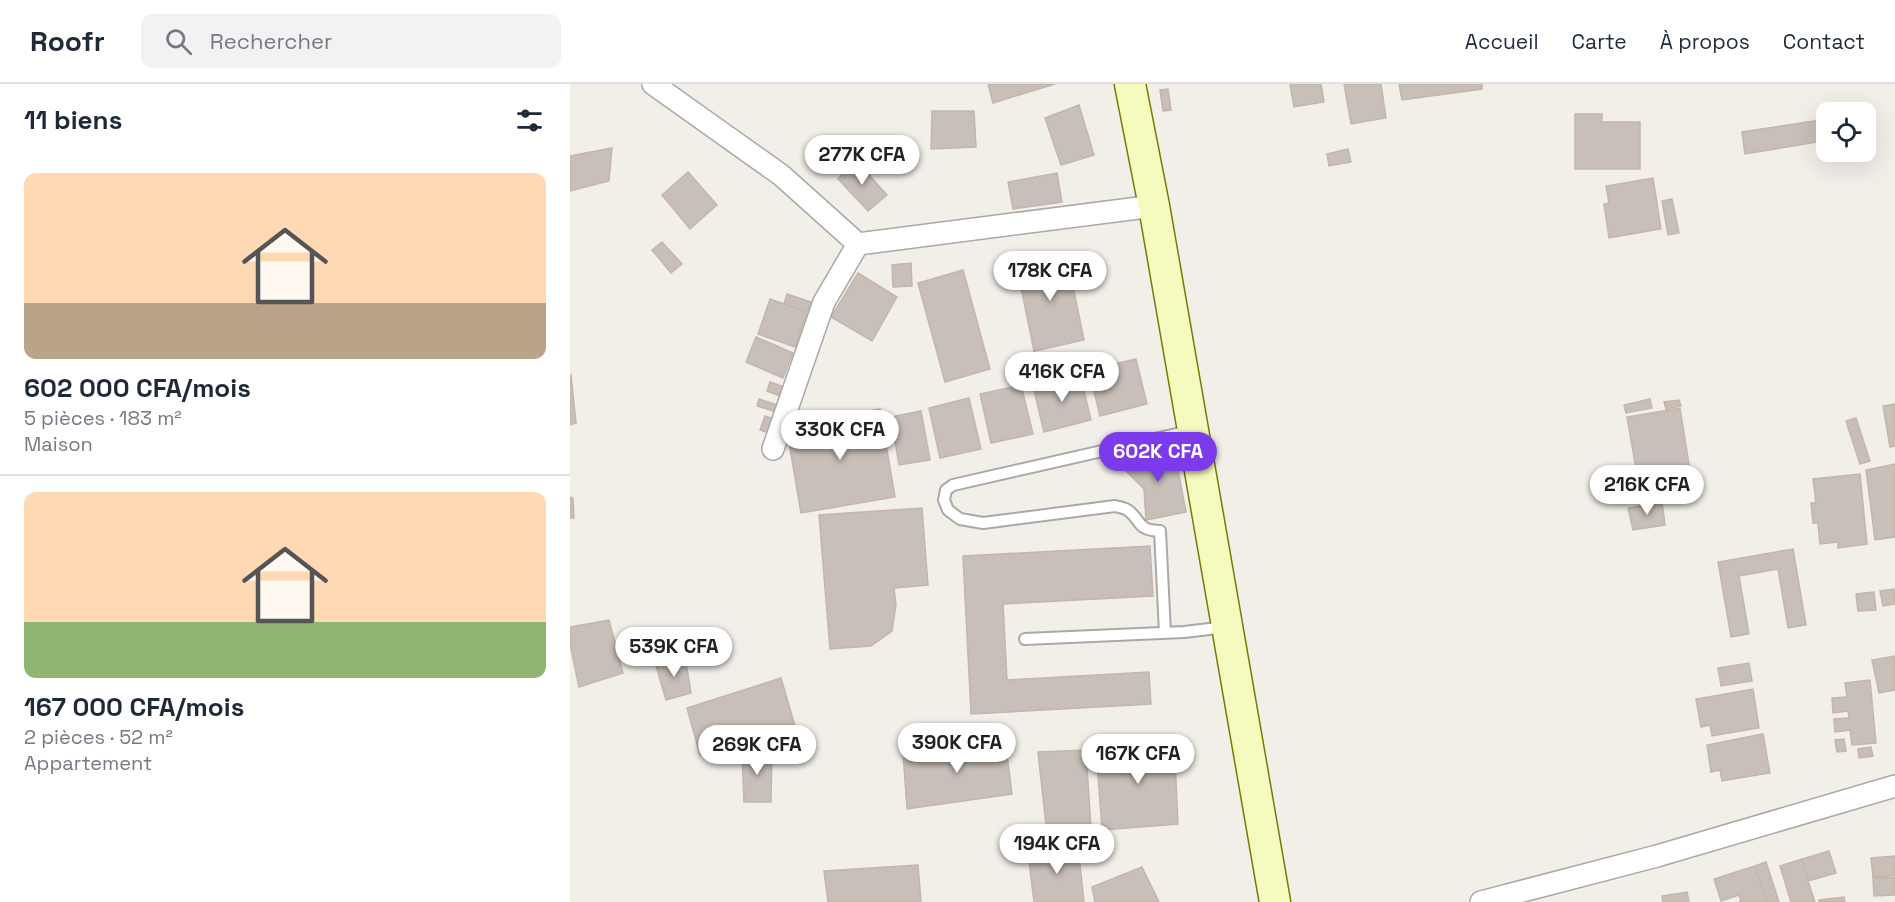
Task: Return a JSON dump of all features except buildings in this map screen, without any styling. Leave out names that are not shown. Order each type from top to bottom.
[{"type":"main road","points":[[1130,84],[1154,206],[1275,902]]},
{"type":"street","points":[[652,84],[781,175],[858,244],[1154,206]]},
{"type":"street","points":[[773,449],[824,302],[858,244]]},
{"type":"street","points":[[1481,902],[1657,856],[1895,786]]},
{"type":"lane","points":[[1164,633],[1160,531],[1151,531],[1138,524],[1128,510],[1115,506],[983,524],[960,519],[948,510],[944,500],[946,490],[953,485],[1193,430]]},
{"type":"lane","points":[[1025,639],[1164,633],[1226,627]]}]
